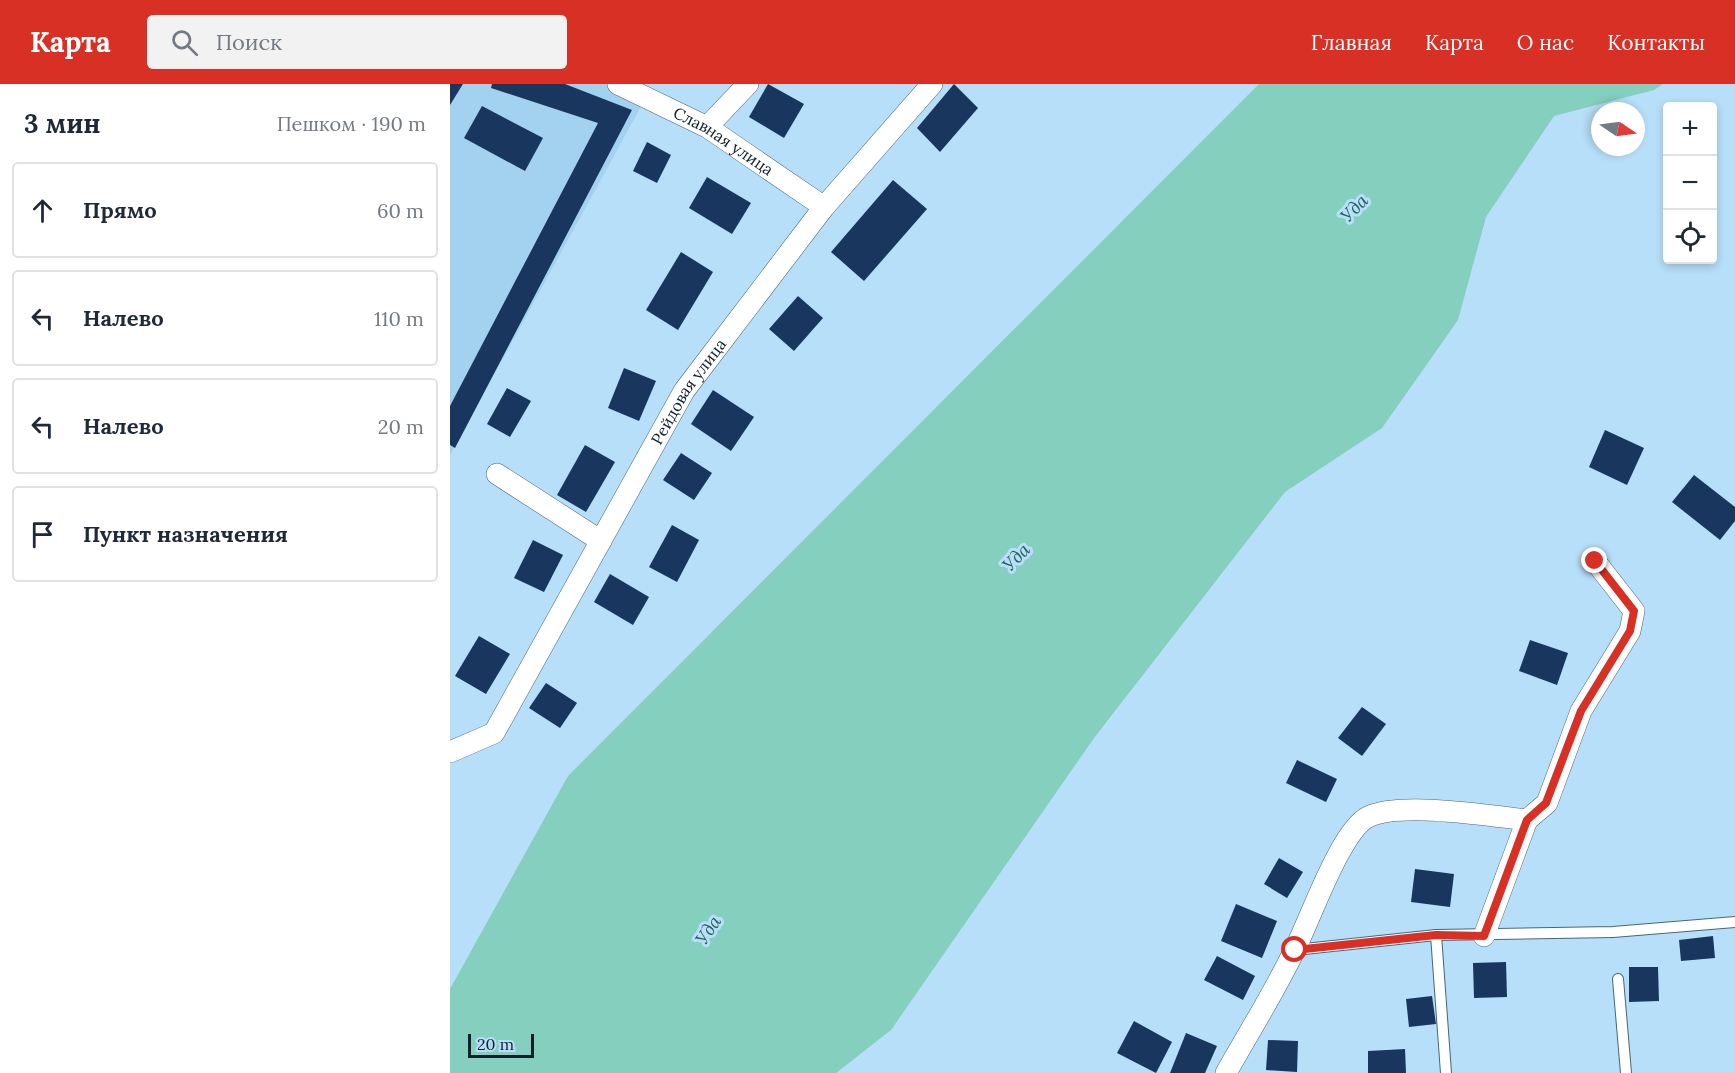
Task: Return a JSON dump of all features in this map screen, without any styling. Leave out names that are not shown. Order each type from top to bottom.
[{"type":"street","name":"Славная улица","points":[[618,84],[707,127],[824,207]]},
{"type":"street","points":[[707,127],[748,84]]},
{"type":"street","name":"Рейдовая улица","points":[[450,752],[494,733],[684,391],[824,207],[932,84]]},
{"type":"street","points":[[497,474],[601,541]]},
{"type":"street","points":[[1484,936],[1527,820],[1546,803],[1581,711],[1630,631],[1633,621],[1634,611],[1595,561]]},
{"type":"street","points":[[1226,1073],[1295,950],[1345,842],[1367,817],[1400,810],[1527,820]]},
{"type":"lane","points":[[1295,950],[1436,935],[1484,936],[1613,932],[1735,922]]},
{"type":"lane","points":[[1436,935],[1446,1073]]},
{"type":"lane","points":[[1618,979],[1626,1073]]},
{"type":"shaded area","points":[[450,84],[632,84],[649,92],[450,455]]},
{"type":"water","name":"Уда","points":[[1259,84],[1663,84],[1654,90],[1608,102],[1591,102],[1591,106],[1554,116],[1486,217],[1458,320],[1382,428],[1285,492],[1094,738],[891,1030],[836,1073],[450,1073],[450,989],[568,776]]},
{"type":"building","points":[[450,84],[463,84],[450,105]]},
{"type":"building","points":[[492,84],[565,84],[632,110],[455,448],[450,445],[450,406],[598,123],[491,88]]},
{"type":"building","points":[[768,84],[804,104],[784,138],[749,117]]},
{"type":"building","points":[[954,84],[978,108],[940,152],[917,128]]},
{"type":"building","points":[[482,106],[543,138],[525,171],[464,138]]},
{"type":"building","points":[[647,142],[671,155],[657,183],[633,171]]},
{"type":"building","points":[[707,177],[751,203],[732,234],[689,208]]},
{"type":"building","points":[[893,180],[927,209],[864,281],[831,252]]},
{"type":"building","points":[[681,252],[713,272],[678,330],[646,310]]},
{"type":"building","points":[[798,296],[823,318],[794,351],[769,329]]},
{"type":"building","points":[[624,368],[656,381],[639,421],[608,408]]},
{"type":"building","points":[[507,388],[531,401],[510,437],[487,424]]},
{"type":"building","points":[[713,390],[754,417],[731,451],[691,424]]},
{"type":"building","points":[[1605,430],[1644,448],[1627,485],[1589,467]]},
{"type":"building","points":[[585,445],[615,462],[586,512],[557,495]]},
{"type":"building","points":[[681,453],[712,473],[694,500],[663,480]]},
{"type":"building","points":[[1694,475],[1735,507],[1735,521],[1720,540],[1672,502]]},
{"type":"building","points":[[672,525],[699,540],[677,582],[649,567]]},
{"type":"building","points":[[533,540],[563,555],[544,592],[514,578]]},
{"type":"building","points":[[610,574],[649,597],[633,625],[594,602]]},
{"type":"building","points":[[479,636],[510,654],[486,694],[455,676]]},
{"type":"building","points":[[1530,640],[1568,653],[1557,685],[1519,671]]},
{"type":"building","points":[[546,683],[577,703],[560,728],[529,708]]},
{"type":"building","points":[[1362,707],[1386,724],[1362,756],[1338,738]]},
{"type":"building","points":[[1297,760],[1337,779],[1326,802],[1286,783]]},
{"type":"building","points":[[1279,858],[1303,872],[1287,898],[1264,884]]},
{"type":"building","points":[[1415,869],[1454,874],[1450,907],[1411,902]]},
{"type":"building","points":[[1236,904],[1277,921],[1262,958],[1221,941]]},
{"type":"building","points":[[1713,936],[1715,958],[1681,961],[1679,940]]},
{"type":"building","points":[[1217,956],[1255,976],[1243,1000],[1204,980]]},
{"type":"building","points":[[1506,962],[1507,997],[1474,998],[1473,963]]},
{"type":"building","points":[[1629,967],[1658,967],[1659,1001],[1629,1002]]},
{"type":"building","points":[[1432,996],[1436,1024],[1409,1027],[1406,999]]},
{"type":"building","points":[[1134,1021],[1172,1042],[1156,1073],[1117,1053]]},
{"type":"building","points":[[1186,1033],[1217,1046],[1205,1073],[1170,1073]]},
{"type":"building","points":[[1268,1040],[1298,1041],[1297,1072],[1266,1070]]},
{"type":"building","points":[[1405,1049],[1406,1073],[1368,1073],[1368,1051]]},
{"type":"route","points":[[1295,950],[1436,935],[1484,936],[1527,820],[1546,803],[1581,711],[1630,631],[1633,621],[1634,611],[1595,561]]}]
